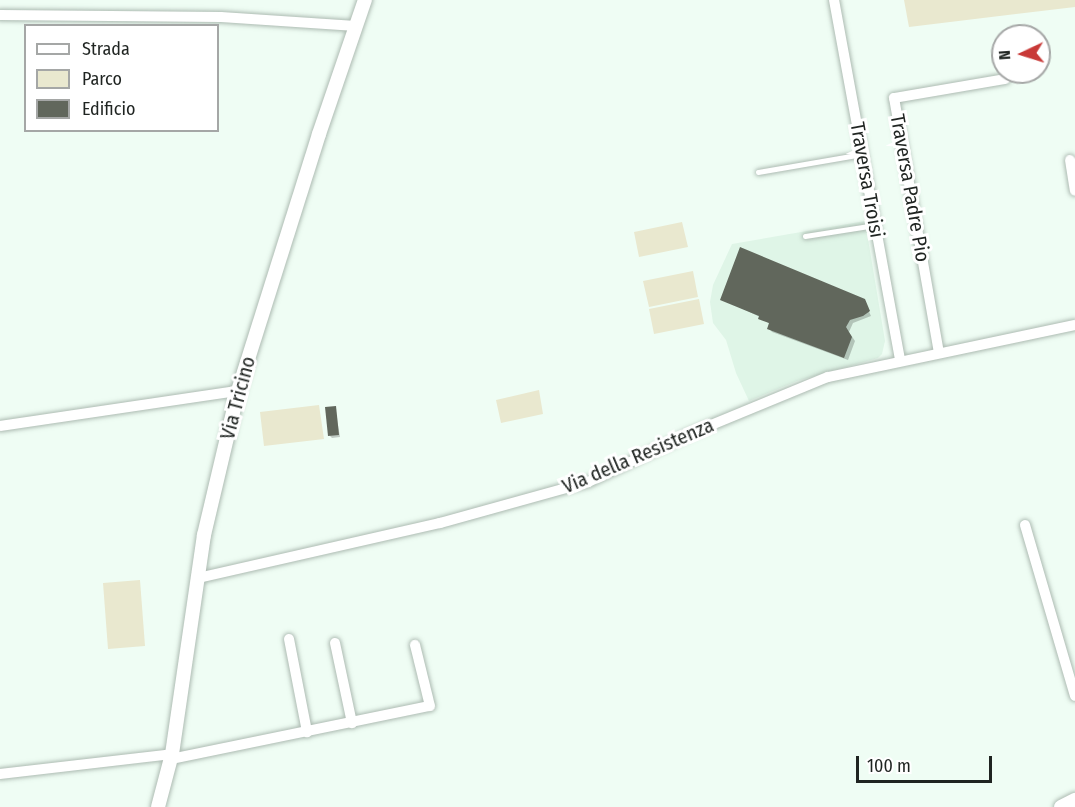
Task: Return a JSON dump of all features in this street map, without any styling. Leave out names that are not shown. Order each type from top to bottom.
[{"type":"street","name":"Via Tricino","points":[[158,807],[172,757],[198,578],[215,487],[238,391],[365,0]]},
{"type":"street","name":"Traversa Troisi","points":[[834,0],[900,361]]},
{"type":"street","points":[[0,15],[222,16],[356,26]]},
{"type":"street","name":"Traversa Padre Pio","points":[[939,353],[894,98],[991,81]]},
{"type":"street","points":[[1070,160],[1075,191]]},
{"type":"street","name":"Via della Resistenza","points":[[198,578],[440,523],[588,482],[687,435],[817,381],[900,361],[1075,325]]},
{"type":"street","points":[[0,426],[238,391]]},
{"type":"street","points":[[1025,525],[1075,696]]},
{"type":"street","points":[[289,639],[307,732]]},
{"type":"street","points":[[335,643],[352,723]]},
{"type":"street","points":[[0,774],[172,757],[430,706],[415,645]]},
{"type":"street","points":[[1060,807],[1075,800]]},
{"type":"lane","points":[[758,172],[862,154]]},
{"type":"lane","points":[[805,236],[875,225]]},
{"type":"shaded area","points":[[865,221],[885,341],[882,354],[878,358],[797,381],[749,401],[736,373],[726,340],[713,323],[710,302],[713,285],[732,244]]},
{"type":"green space","points":[[904,0],[1075,0],[1075,7],[909,27]]},
{"type":"green space","points":[[682,222],[688,247],[639,257],[634,232]]},
{"type":"green space","points":[[693,271],[698,297],[649,307],[643,281]]},
{"type":"green space","points":[[699,299],[704,324],[654,334],[649,309]]},
{"type":"green space","points":[[539,390],[543,414],[501,423],[496,400]]},
{"type":"green space","points":[[319,405],[324,439],[264,446],[260,412]]},
{"type":"green space","points":[[140,580],[145,646],[108,649],[103,583]]},
{"type":"building","points":[[740,247],[865,299],[870,311],[850,320],[846,327],[852,337],[844,358],[767,329],[769,323],[758,319],[759,316],[720,300]]},
{"type":"building","points":[[336,406],[339,435],[328,436],[325,407]]}]
